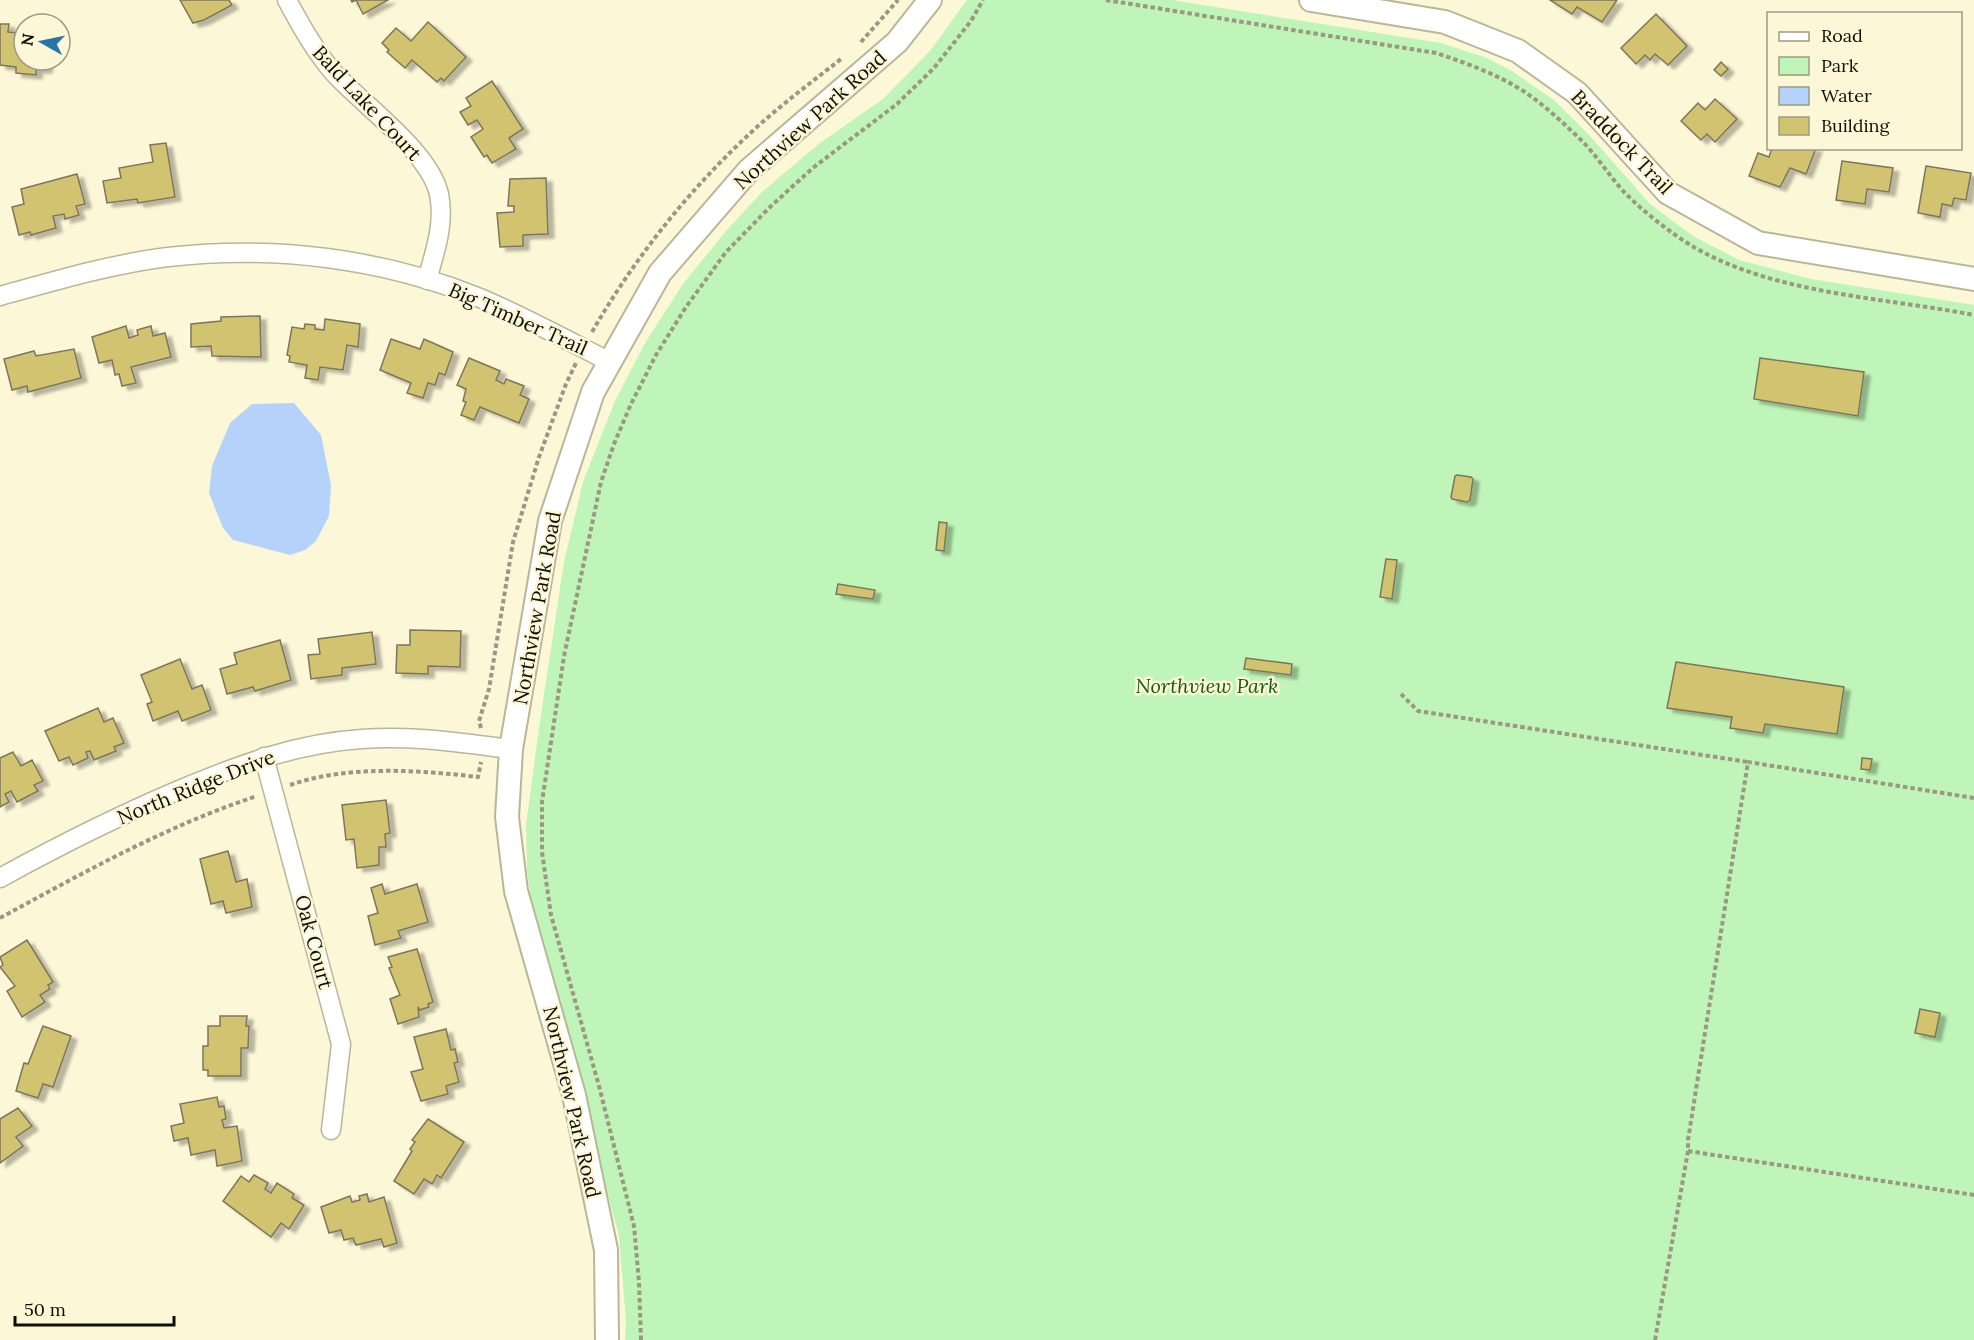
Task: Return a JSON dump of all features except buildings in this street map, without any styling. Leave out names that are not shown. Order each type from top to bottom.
[{"type":"street","name":"Bald Lake Court","points":[[287,0],[321,58],[412,149],[434,182],[439,194],[441,234],[427,280]]},
{"type":"street","name":"Northview Park Road","points":[[607,1340],[606,1250],[574,1095],[516,891],[507,817],[511,749],[550,521],[593,392],[660,273],[748,170],[897,42],[930,0]]},
{"type":"street","name":"Braddock Trail","points":[[1311,0],[1445,22],[1518,51],[1577,93],[1668,193],[1758,243],[1974,279]]},
{"type":"street","name":"Big Timber Trail","points":[[0,296],[125,264],[168,257],[255,253],[320,257],[385,268],[427,280],[504,309],[610,362]]},
{"type":"street","name":"North Ridge Drive","points":[[0,878],[60,845],[145,805],[264,757],[333,741],[392,738],[423,739],[511,749]]},
{"type":"street","name":"Oak Court","points":[[264,757],[341,1044],[330,1130]]},
{"type":"path","points":[[641,1340],[634,1226],[599,1086],[551,915],[542,852],[542,802],[562,668],[601,482],[627,414],[656,355],[686,307],[726,252],[771,206],[814,167],[897,104],[934,68],[971,21],[983,0]]},
{"type":"path","points":[[1106,0],[1436,53],[1469,64],[1515,86],[1551,112],[1581,140],[1626,194],[1675,236],[1735,267],[1808,289],[1974,315]]},
{"type":"path","points":[[1401,694],[1418,711],[1974,798]]},
{"type":"path","points":[[1655,1340],[1688,1151],[1706,1020],[1748,762]]},
{"type":"path","points":[[0,918],[114,856],[204,816],[296,783],[339,774],[435,772],[478,777]]},
{"type":"path","points":[[1688,1151],[1974,1195]]},
{"type":"green space","name":"Northview Park","points":[[967,0],[1172,0],[1441,43],[1487,58],[1512,71],[1554,100],[1591,137],[1650,204],[1693,236],[1739,260],[1811,279],[1974,305],[1974,1340],[625,1340],[626,1321],[619,1236],[534,918],[527,871],[526,825],[539,728],[564,562],[583,482],[615,401],[645,343],[683,284],[726,231],[763,191],[820,143],[883,99],[930,51]]},
{"type":"water","points":[[294,403],[321,435],[331,485],[329,516],[316,541],[305,550],[290,555],[233,540],[223,528],[209,493],[212,466],[230,423],[252,404]]}]
